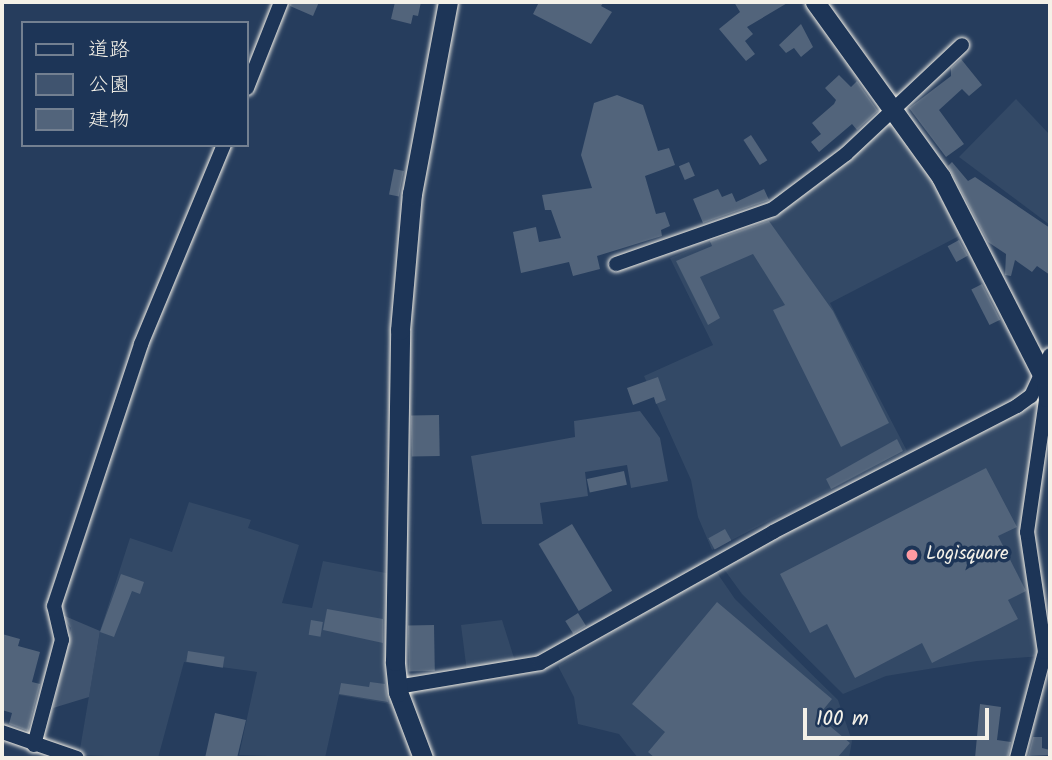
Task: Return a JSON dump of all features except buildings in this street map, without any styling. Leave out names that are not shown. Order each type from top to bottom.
[{"type":"street","points":[[248,85],[281,2]]},
{"type":"street","points":[[423,758],[397,687],[400,330],[412,194],[448,2]]},
{"type":"street","points":[[815,2],[894,108],[941,177],[1043,376],[1046,400],[1027,532],[1045,652],[1017,758]]},
{"type":"street","points":[[616,264],[773,209],[846,154],[962,45]]},
{"type":"street","points":[[34,745],[62,640],[54,606],[141,344],[223,147]]},
{"type":"street","points":[[397,687],[540,663],[773,532],[1017,406],[1031,396],[1043,376],[1050,355]]},
{"type":"street","points":[[2,732],[77,758]]},
{"type":"shaded area","points":[[1016,99],[1050,135],[1050,225],[959,157]]},
{"type":"shaded area","points":[[889,122],[895,122],[931,177],[961,235],[830,303],[907,451],[712,550],[698,517],[691,480],[644,376],[713,345],[670,258],[774,217]]},
{"type":"shaded area","points":[[1036,402],[1042,406],[1023,523],[1041,656],[977,661],[886,676],[843,694],[742,594],[721,565]]},
{"type":"shaded area","points":[[189,502],[251,520],[248,528],[299,545],[282,603],[312,608],[323,561],[391,574],[396,705],[339,695],[325,758],[239,755],[257,672],[184,662],[158,758],[79,755],[100,631],[130,538],[172,552]]},
{"type":"shaded area","points":[[715,570],[735,599],[838,700],[852,741],[849,758],[638,758],[619,734],[578,724],[574,697],[558,666]]},
{"type":"shaded area","points":[[502,620],[515,661],[467,672],[461,625]]},
{"type":"green space","points":[[640,411],[660,438],[668,481],[631,488],[627,465],[585,472],[588,496],[540,503],[543,524],[482,524],[471,456],[575,437],[574,421]]},
{"type":"green space","points":[[60,614],[100,631],[89,697],[53,708],[71,628]]},
{"type":"place","name":"Logisquare","points":[[912,555]]}]
